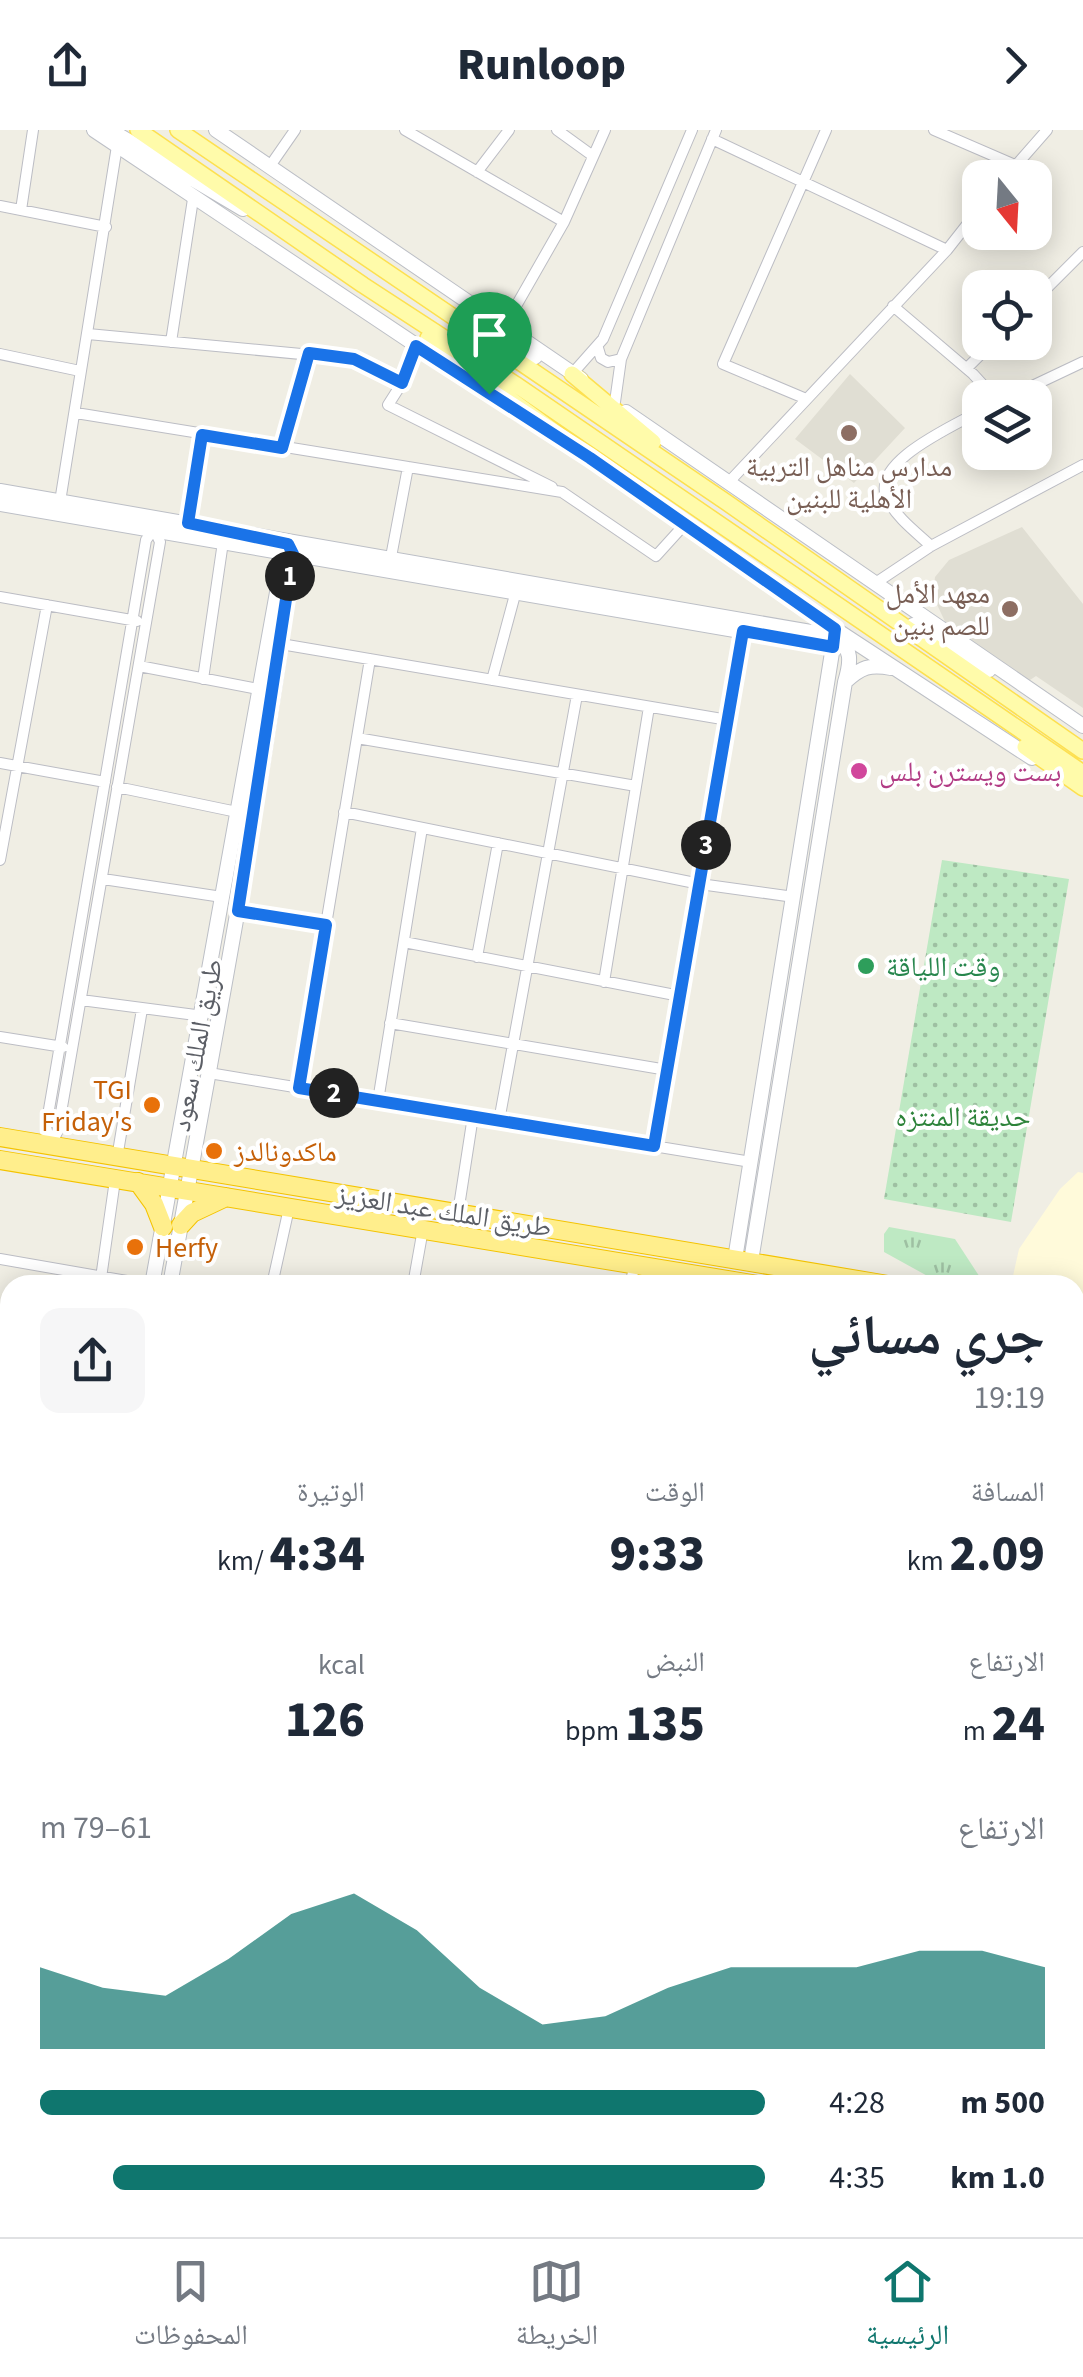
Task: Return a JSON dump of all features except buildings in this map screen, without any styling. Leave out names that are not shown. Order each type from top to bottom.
[{"type":"highway","name":"طريق الملك عبد العزيز","points":[[0,1137],[830,1275]]},
{"type":"highway","name":"طريق الملك عبد العزيز","points":[[0,1160],[688,1275]]},
{"type":"highway","points":[[138,1182],[172,1226],[226,1197]]},
{"type":"main road","points":[[94,130],[590,458]]},
{"type":"main road","points":[[110,130],[228,202],[289,232]]},
{"type":"main road","points":[[138,130],[1083,773]]},
{"type":"main road","points":[[178,130],[1083,750]]},
{"type":"main road","points":[[216,130],[1083,726]]},
{"type":"main road","points":[[362,285],[590,458],[792,600],[849,650],[851,662],[743,1260]]},
{"type":"main road","points":[[410,288],[514,347],[572,374],[726,502]]},
{"type":"main road","points":[[0,491],[154,530],[288,550],[392,557],[834,637],[896,669],[1083,790]]},
{"type":"main road","points":[[0,504],[60,507],[188,523],[288,550],[516,591],[743,631],[834,637]]},
{"type":"main road","name":"طريق الملك سعود","points":[[182,1167],[209,1073],[238,911],[281,644],[288,550]]},
{"type":"main road","name":"طريق الملك سعود","points":[[170,1275],[172,1226],[222,898],[258,689],[288,550]]},
{"type":"main road","points":[[864,598],[1043,699]]},
{"type":"main road","points":[[784,626],[795,619],[792,600]]},
{"type":"main road","points":[[854,618],[901,658],[1083,790]]},
{"type":"main road","points":[[743,1260],[751,1162],[834,637]]},
{"type":"main road","points":[[846,682],[859,668],[874,665],[896,669]]},
{"type":"main road","name":"طريق الملك سعود","points":[[155,1275],[172,1226]]},
{"type":"street","points":[[21,210],[33,130]]},
{"type":"street","points":[[270,166],[295,130]]},
{"type":"street","points":[[477,172],[509,130]]},
{"type":"street","points":[[557,130],[594,156]]},
{"type":"street","points":[[504,328],[564,222],[605,130]]},
{"type":"street","points":[[572,374],[598,348],[692,130]]},
{"type":"street","points":[[804,398],[724,364],[826,130]]},
{"type":"street","points":[[934,130],[1005,160]]},
{"type":"street","points":[[1019,160],[1047,130]]},
{"type":"street","points":[[409,131],[564,222]]},
{"type":"street","points":[[615,402],[620,359],[714,135],[947,250]]},
{"type":"street","points":[[60,507],[116,146]]},
{"type":"street","points":[[171,342],[193,198]]},
{"type":"street","points":[[0,206],[106,227]]},
{"type":"street","points":[[728,482],[962,231]]},
{"type":"street","points":[[1052,283],[1083,252]]},
{"type":"street","points":[[893,306],[978,380]]},
{"type":"street","points":[[88,334],[354,359],[402,383]]},
{"type":"street","points":[[416,346],[402,383],[388,404],[562,492],[656,556],[685,524]]},
{"type":"street","points":[[598,348],[601,358],[608,362],[620,359]]},
{"type":"street","points":[[282,448],[309,353]]},
{"type":"street","points":[[0,354],[80,371]]},
{"type":"street","points":[[966,368],[974,360]]},
{"type":"street","points":[[1045,380],[1083,362]]},
{"type":"street","points":[[76,413],[562,492]]},
{"type":"street","points":[[931,546],[885,497],[884,481],[898,460],[962,422]]},
{"type":"street","points":[[188,523],[202,435]]},
{"type":"street","points":[[877,582],[931,546],[1083,464]]},
{"type":"street","points":[[392,557],[408,468]]},
{"type":"street","points":[[52,1146],[46,1127],[81,1000],[160,542],[154,530],[146,540],[132,620],[66,1047]]},
{"type":"street","points":[[203,679],[223,542]]},
{"type":"street","points":[[492,680],[516,591]]},
{"type":"street","points":[[0,597],[146,623]]},
{"type":"street","points":[[0,860],[47,605]]},
{"type":"street","points":[[654,1146],[743,631]]},
{"type":"street","points":[[281,644],[728,720]]},
{"type":"street","points":[[299,1088],[370,659]]},
{"type":"street","points":[[139,666],[258,689]]},
{"type":"street","points":[[499,1120],[577,695]]},
{"type":"street","points":[[604,982],[650,707]]},
{"type":"street","points":[[357,738],[636,786]]},
{"type":"street","points":[[0,764],[105,782]]},
{"type":"street","points":[[117,786],[237,812]]},
{"type":"street","points":[[344,812],[700,884],[794,897]]},
{"type":"street","points":[[378,1100],[422,828]]},
{"type":"street","points":[[477,957],[498,843]]},
{"type":"street","points":[[103,878],[222,898]]},
{"type":"street","points":[[238,911],[326,925]]},
{"type":"street","points":[[404,942],[680,996]]},
{"type":"street","points":[[81,1000],[203,1016]]},
{"type":"street","points":[[117,1158],[142,1009]]},
{"type":"street","points":[[390,1023],[667,1070]]},
{"type":"street","points":[[0,1037],[66,1047]]},
{"type":"street","points":[[209,1073],[751,1162]]},
{"type":"street","points":[[458,1213],[474,1116]]},
{"type":"street","points":[[102,1275],[115,1180]]},
{"type":"street","points":[[274,1275],[289,1208]]},
{"type":"street","points":[[415,1275],[424,1228]]},
{"type":"street","points":[[0,1259],[77,1275]]},
{"type":"street","points":[[632,1275],[635,1264]]},
{"type":"shaded area","name":"مدارس مناهل التربية الأهلية للبنين","points":[[850,374],[905,428],[854,483],[795,439]]},
{"type":"shaded area","name":"معهد الأمل للصم بنين","points":[[1022,527],[1083,604],[1083,708],[1036,676],[1027,682],[948,628],[933,596],[935,577],[949,560]]},
{"type":"shaded area","points":[[1078,1172],[1083,1173],[1083,1275],[1013,1275],[1019,1249],[1060,1189]]},
{"type":"green space","name":"حديقة المنتزه","points":[[942,860],[1069,879],[1011,1222],[884,1199]]},
{"type":"green space","points":[[889,1227],[955,1239],[978,1275],[926,1275],[884,1252],[884,1234]]},
{"type":"place","name":"مدارس مناهل التربية الأهلية للبنين","points":[[849,433]]},
{"type":"place","name":"معهد الأمل للصم بنين","points":[[1010,609]]},
{"type":"place","name":"بست ويسترن بلس","points":[[859,771]]},
{"type":"place","name":"وقت اللياقة","points":[[866,966]]},
{"type":"place","name":"TGI Friday's","points":[[152,1105]]},
{"type":"place","name":"ماكدونالدز","points":[[214,1151]]},
{"type":"place","name":"Herfy","points":[[135,1247]]},
{"type":"route","points":[[416,346],[489,394],[590,458],[835,629],[833,647],[743,631],[654,1146],[299,1088],[326,925],[238,911],[293,554],[288,544],[188,523],[202,435],[282,448],[309,353],[354,359],[402,383],[416,346]]}]
